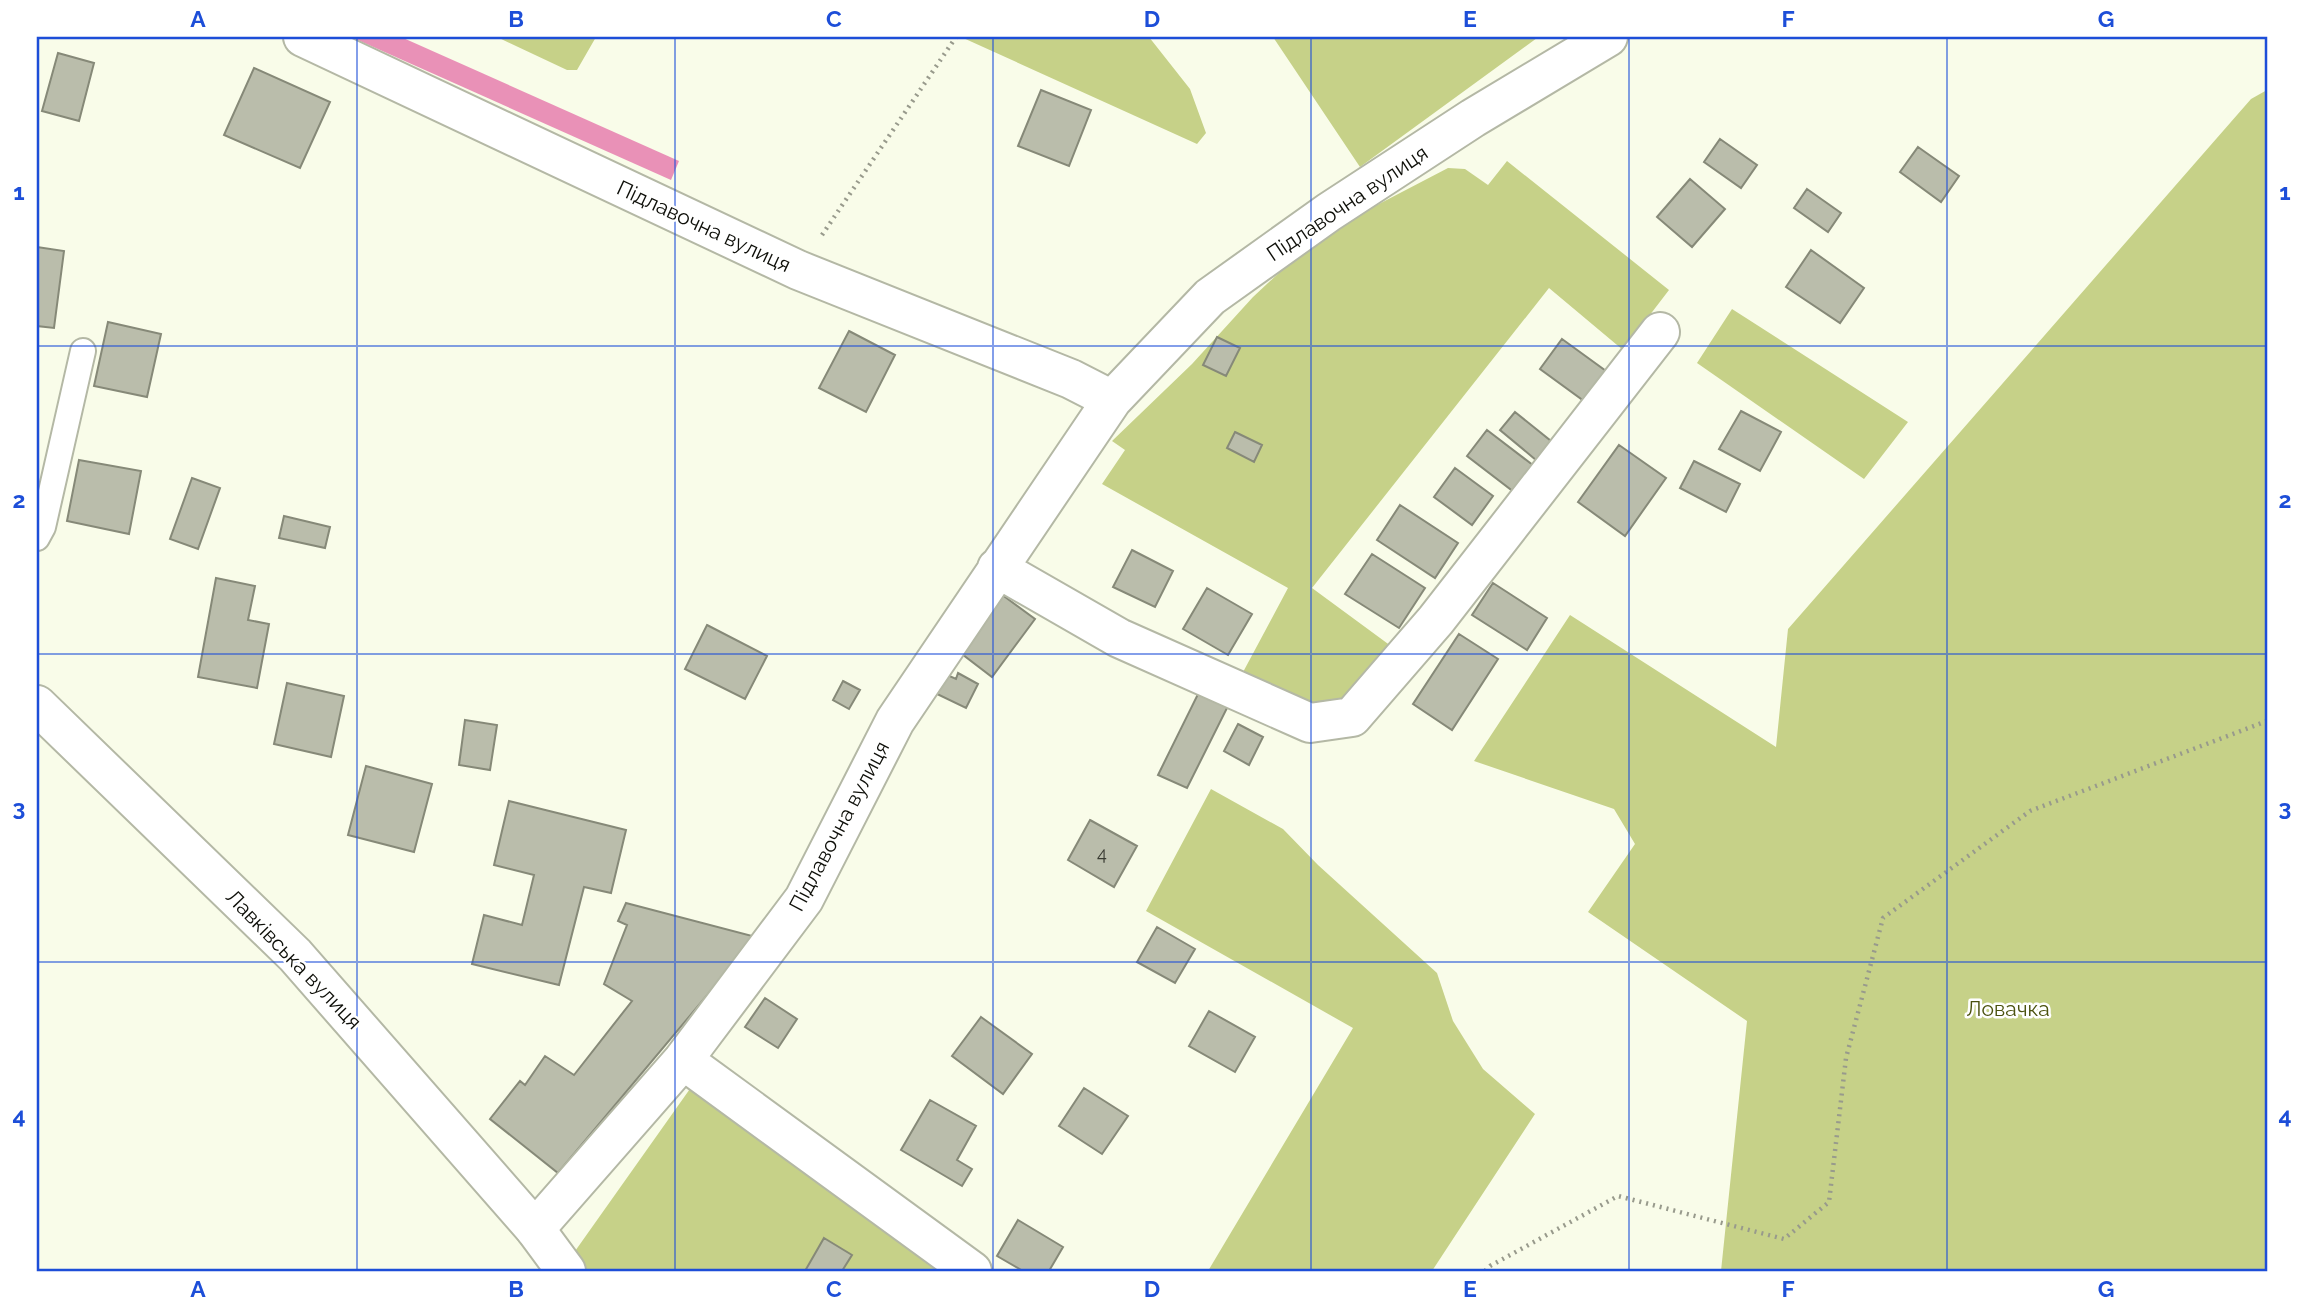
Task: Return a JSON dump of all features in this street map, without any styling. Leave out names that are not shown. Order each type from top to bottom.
[{"type":"street","name":"Підлавочна вулиця","points":[[303,37],[798,270],[1071,379],[1112,400]]},
{"type":"street","name":"Підлавочна вулиця","points":[[535,1229],[683,1060],[804,899],[895,721],[1112,400],[1210,297],[1340,205],[1473,118],[1608,37]]},
{"type":"street","points":[[997,568],[1119,638],[1310,723],[1352,717],[1436,620],[1660,332]]},
{"type":"street","name":"Лавківська вулиця","points":[[37,705],[295,955],[535,1229],[566,1271]]},
{"type":"street","points":[[683,1060],[972,1271]]},
{"type":"lane","points":[[37,538],[43,527],[83,351]]},
{"type":"path","points":[[798,270],[956,37]]},
{"type":"path","points":[[1485,1271],[1618,1196],[1784,1239],[1829,1202],[1846,1058],[1883,918],[2030,811],[2267,721]]},
{"type":"green space","points":[[497,37],[596,37],[577,70],[567,70]]},
{"type":"green space","points":[[961,37],[1149,37],[1190,89],[1206,133],[1197,144]]},
{"type":"green space","points":[[1273,37],[1536,37],[1537,38],[1360,167]]},
{"type":"green space","name":"Ловачка","points":[[2267,90],[2267,1271],[1721,1271],[1747,1021],[1588,912],[1635,844],[1614,809],[1474,761],[1570,615],[1776,747],[1788,629],[2251,99]]},
{"type":"green space","points":[[1507,161],[1669,290],[1623,350],[1549,288],[1312,588],[1395,649],[1342,706],[1310,703],[1242,674],[1288,588],[1102,484],[1125,450],[1112,441],[1192,364],[1253,297],[1295,258],[1354,217],[1448,168],[1465,169],[1488,185]]},
{"type":"green space","points":[[1732,309],[1908,422],[1864,479],[1697,363]]},
{"type":"green space","points":[[1211,789],[1283,829],[1318,865],[1437,973],[1453,1021],[1483,1069],[1535,1114],[1432,1271],[1208,1271],[1353,1028],[1146,911]]},
{"type":"green space","points":[[692,1086],[955,1271],[586,1271],[573,1254]]},
{"type":"shaded area","points":[[351,37],[401,37],[679,161],[671,180]]},
{"type":"building","points":[[58,53],[94,63],[79,121],[42,111]]},
{"type":"building","points":[[254,68],[330,102],[300,168],[224,135]]},
{"type":"building","points":[[1041,90],[1091,110],[1069,166],[1018,146]]},
{"type":"building","points":[[1720,139],[1757,165],[1741,188],[1704,162]]},
{"type":"building","points":[[1918,147],[1959,176],[1941,202],[1900,172]]},
{"type":"building","points":[[1690,179],[1725,209],[1692,247],[1657,217]]},
{"type":"building","points":[[1807,189],[1841,213],[1828,232],[1794,208]]},
{"type":"building","points":[[37,247],[64,251],[54,328],[37,326]]},
{"type":"building","points":[[1811,250],[1864,288],[1840,323],[1786,287]]},
{"type":"building","points":[[108,322],[161,334],[147,397],[94,386]]},
{"type":"building","points":[[849,331],[895,355],[866,412],[819,388]]},
{"type":"building","points":[[1217,337],[1240,348],[1226,376],[1203,365]]},
{"type":"building","points":[[1562,339],[1606,371],[1584,401],[1540,369]]},
{"type":"building","points":[[1741,411],[1781,432],[1760,471],[1719,449]]},
{"type":"building","points":[[1515,412],[1551,441],[1536,460],[1500,430]]},
{"type":"building","points":[[1487,430],[1534,466],[1514,492],[1467,456]]},
{"type":"building","points":[[1235,432],[1262,445],[1254,462],[1227,448]]},
{"type":"building","points":[[1619,445],[1666,478],[1625,536],[1578,502]]},
{"type":"building","points":[[79,460],[141,471],[129,534],[67,521]]},
{"type":"building","points":[[1694,461],[1740,484],[1726,512],[1680,488]]},
{"type":"building","points":[[1455,468],[1493,496],[1472,525],[1434,497]]},
{"type":"building","points":[[192,478],[220,488],[198,549],[170,539]]},
{"type":"building","points":[[1400,505],[1458,543],[1435,578],[1377,540]]},
{"type":"building","points":[[284,516],[330,527],[325,548],[279,538]]},
{"type":"building","points":[[1132,550],[1173,571],[1155,607],[1113,587]]},
{"type":"building","points":[[1372,554],[1425,588],[1399,628],[1345,594]]},
{"type":"building","points":[[216,578],[255,586],[248,620],[269,624],[257,688],[198,677]]},
{"type":"building","points":[[1493,583],[1547,618],[1527,650],[1472,615]]},
{"type":"building","points":[[1207,588],[1252,614],[1228,655],[1183,629]]},
{"type":"building","points":[[1001,594],[1035,619],[992,677],[958,651]]},
{"type":"building","points":[[707,625],[767,656],[745,699],[685,669]]},
{"type":"building","points":[[1459,634],[1498,659],[1452,730],[1413,704]]},
{"type":"building","points":[[958,673],[978,684],[966,708],[935,693],[945,674],[956,679]]},
{"type":"building","points":[[843,681],[860,690],[849,709],[833,700]]},
{"type":"building","points":[[287,683],[344,696],[331,757],[274,744]]},
{"type":"building","points":[[1200,690],[1229,704],[1187,788],[1158,775]]},
{"type":"building","points":[[465,720],[497,725],[490,770],[459,765]]},
{"type":"building","points":[[1238,724],[1263,737],[1249,765],[1224,751]]},
{"type":"building","points":[[366,766],[432,784],[414,852],[348,835]]},
{"type":"building","points":[[509,801],[626,830],[611,893],[584,887],[559,985],[472,964],[484,915],[522,925],[534,875],[494,865]]},
{"type":"building","points":[[1090,820],[1137,846],[1114,887],[1068,860]]},
{"type":"building","points":[[626,903],[756,937],[558,1173],[490,1119],[520,1081],[525,1085],[545,1056],[574,1075],[632,1001],[604,984],[627,925],[618,921]]},
{"type":"building","points":[[1157,927],[1195,949],[1175,983],[1137,962]]},
{"type":"building","points":[[765,998],[797,1019],[778,1048],[745,1027]]},
{"type":"building","points":[[1209,1011],[1255,1037],[1235,1072],[1189,1046]]},
{"type":"building","points":[[981,1017],[1032,1054],[1003,1094],[952,1056]]},
{"type":"building","points":[[1084,1088],[1128,1116],[1102,1154],[1059,1126]]},
{"type":"building","points":[[930,1100],[976,1126],[957,1160],[972,1169],[962,1186],[901,1150]]},
{"type":"building","points":[[1018,1220],[1063,1247],[1049,1271],[1023,1271],[997,1256]]},
{"type":"building","points":[[824,1238],[852,1255],[842,1271],[805,1271]]}]
